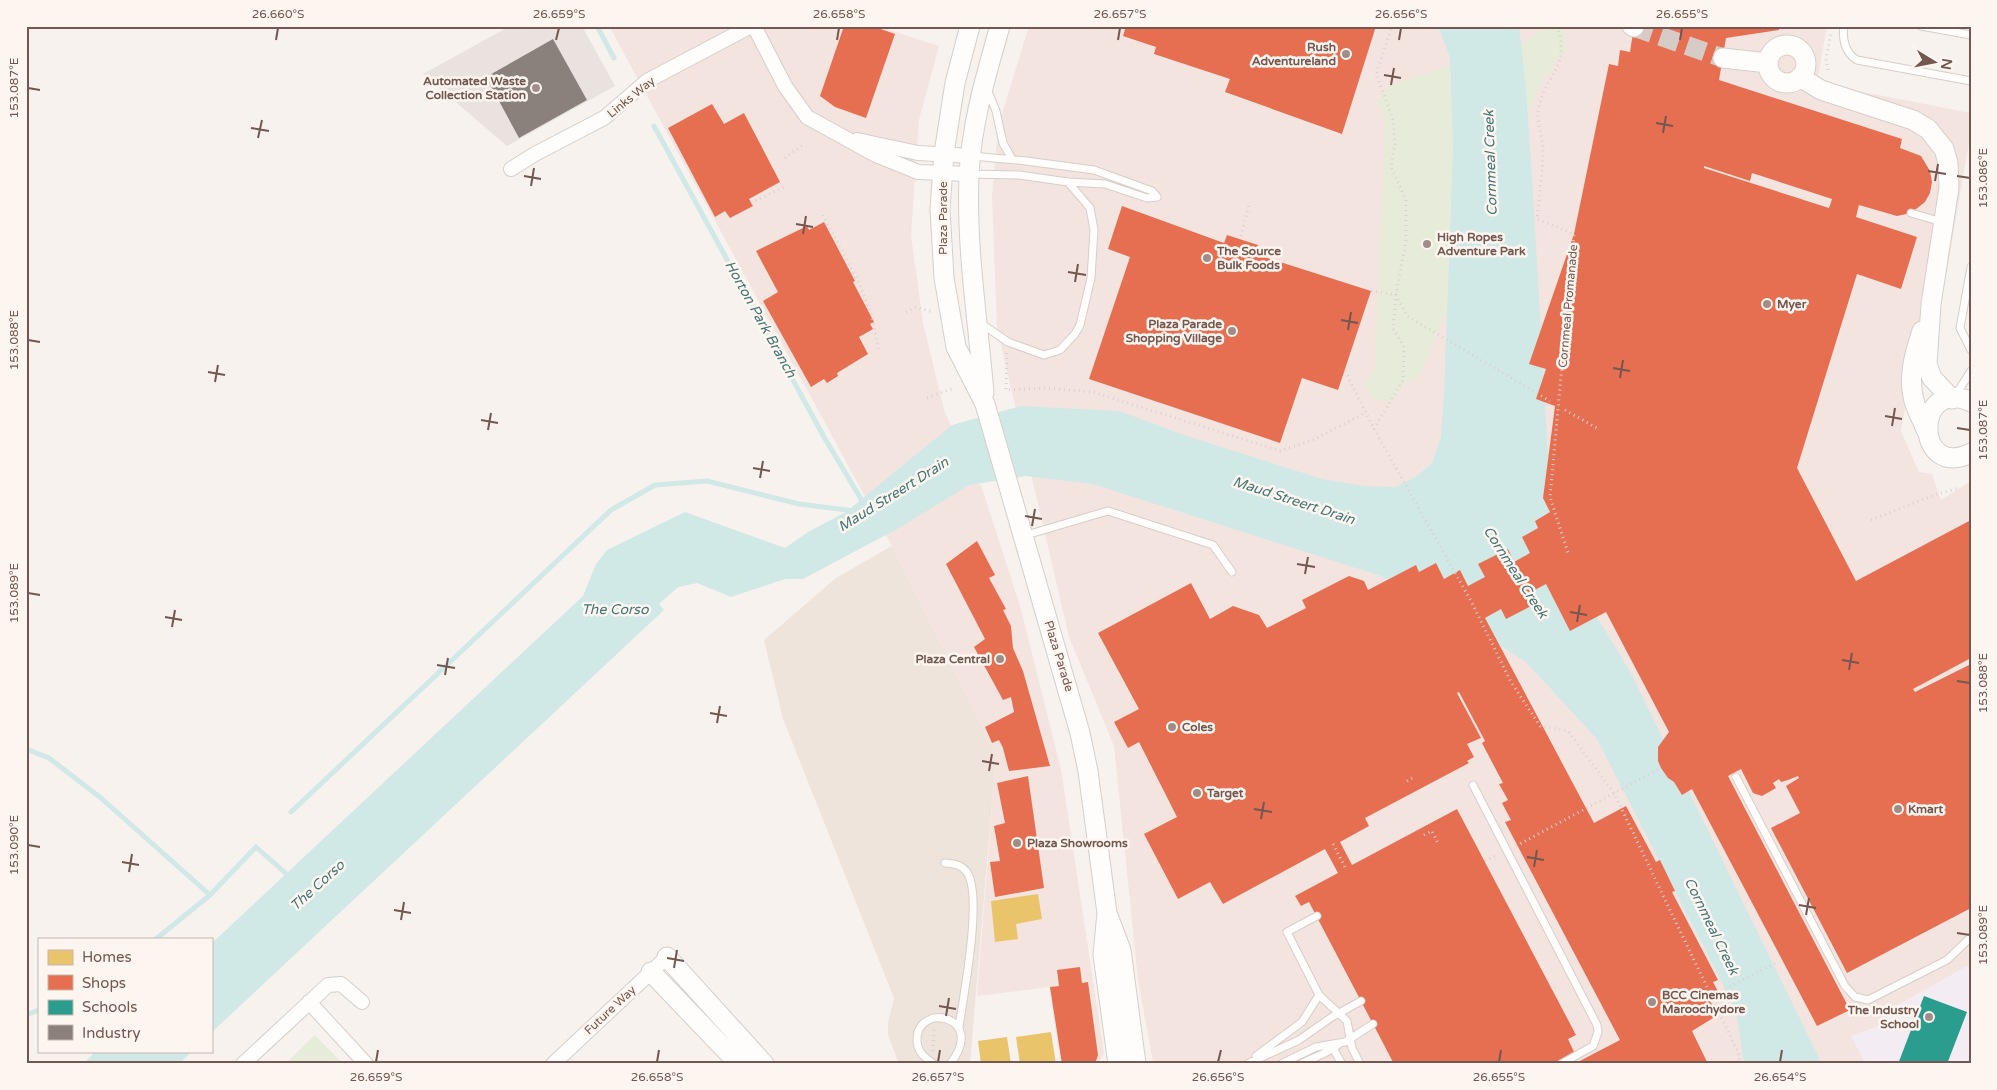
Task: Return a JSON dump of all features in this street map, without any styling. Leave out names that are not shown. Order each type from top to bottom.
[{"type":"main road","name":"Plaza Parade","points":[[970,26],[955,82],[944,162],[940,209],[944,278],[956,347],[985,404]]},
{"type":"main road","name":"Plaza Parade","points":[[1000,26],[984,82],[970,165],[969,236],[985,404],[1080,734],[1088,771],[1108,913],[1121,950],[1136,1064]]},
{"type":"main road","points":[[1787,45],[1799,49],[1805,59],[1806,66],[1800,77],[1794,82],[1781,82],[1771,75],[1768,63],[1772,52],[1776,48],[1787,45]]},
{"type":"main road","points":[[1723,58],[1768,63]]},
{"type":"main road","points":[[1800,77],[1812,86],[1904,116],[1928,129],[1944,149],[1948,163],[1949,188],[1931,304],[1927,368],[1937,385],[1958,400]]},
{"type":"main road","points":[[1931,304],[1915,353],[1911,374],[1915,404],[1930,443],[1943,455],[1956,458],[1971,454]]},
{"type":"main road","points":[[1926,430],[1927,421],[1933,409],[1940,403],[1958,400]]},
{"type":"main road","name":"Plaza Parade","points":[[1108,913],[1103,955],[1118,1064]]},
{"type":"main road","points":[[667,957],[764,1064]]},
{"type":"main road","points":[[650,972],[739,1064]]},
{"type":"street","points":[[752,26],[785,86],[807,117],[823,127],[849,138],[876,155],[918,172],[944,162]]},
{"type":"street","name":"Links Way","points":[[512,169],[535,154],[604,118],[647,81],[752,26]]},
{"type":"street","points":[[849,138],[918,153],[944,162],[970,165]]},
{"type":"street","name":"Future Way","points":[[553,1064],[667,957]]},
{"type":"street","points":[[243,1064],[328,985],[341,984],[362,1002]]},
{"type":"street","points":[[309,1002],[366,1064]]},
{"type":"lane","points":[[1844,26],[1845,46],[1850,55],[1857,60],[1971,81]]},
{"type":"lane","points":[[1922,26],[1971,35]]},
{"type":"lane","points":[[984,82],[996,111],[1003,143],[1012,159]]},
{"type":"lane","points":[[1012,159],[1094,170],[1152,191],[1157,197],[1147,198],[1105,184],[1068,182],[970,165],[1012,159]]},
{"type":"lane","points":[[976,320],[995,331],[1008,342],[1044,354],[1060,350],[1076,334],[1080,325],[1091,278],[1094,230],[1090,208],[1068,182]]},
{"type":"lane","points":[[1911,213],[1944,222]]},
{"type":"lane","points":[[1971,267],[1960,328],[1971,350]]},
{"type":"lane","points":[[1958,400],[1971,371]]},
{"type":"lane","points":[[1023,536],[1108,511],[1213,545],[1232,572]]},
{"type":"lane","points":[[1736,777],[1845,986],[1855,997],[1868,1000],[1947,960],[1971,937]]},
{"type":"lane","points":[[1473,786],[1597,1025],[1598,1032],[1593,1046],[1561,1064]]},
{"type":"lane","points":[[945,863],[957,864],[966,871],[973,895],[970,950],[958,1027],[962,1042],[960,1049],[950,1064]]},
{"type":"lane","points":[[1316,916],[1287,932],[1319,995],[1349,1024],[1354,1052],[1360,1064]]},
{"type":"lane","points":[[1246,1064],[1299,1025],[1319,995]]},
{"type":"lane","points":[[1246,1064],[1308,1035],[1338,1012],[1361,1001]]},
{"type":"lane","points":[[934,1063],[923,1056],[917,1042],[920,1028],[933,1018],[947,1018],[958,1027]]},
{"type":"lane","points":[[1302,1064],[1351,1040],[1363,1029],[1373,1024]]},
{"type":"lane","points":[[1281,1064],[1316,1046],[1337,1047]]},
{"type":"lane","points":[[1337,1047],[1342,1064]]},
{"type":"path","points":[[1374,429],[1403,380],[1404,347],[1393,329],[1396,296],[1405,252],[1406,200],[1391,167],[1395,144],[1393,120],[1376,74],[1392,26]]},
{"type":"path","name":"Cornmeal Promanade","points":[[1557,26],[1563,42],[1560,61],[1546,86],[1538,113],[1543,149],[1537,219],[1574,234],[1550,497],[1568,554]]},
{"type":"path","points":[[1828,70],[1826,60],[1832,26]]},
{"type":"path","points":[[785,158],[803,144]]},
{"type":"path","points":[[751,203],[784,187]]},
{"type":"path","points":[[1241,236],[1250,205]]},
{"type":"path","points":[[823,215],[859,282],[872,316],[880,353]]},
{"type":"path","points":[[1371,291],[1396,296],[1407,316],[1550,401]]},
{"type":"path","points":[[906,312],[916,307],[932,312]]},
{"type":"path","points":[[1007,352],[1006,390],[1044,388],[1093,392],[1280,452],[1312,440],[1365,413]]},
{"type":"path","points":[[1345,371],[1365,413],[1454,574],[1471,601],[1510,682],[1540,726],[1568,731],[1614,793],[1712,996],[1738,1052],[1740,1064]]},
{"type":"path","points":[[927,398],[954,388]]},
{"type":"path","points":[[1565,410],[1597,428]]},
{"type":"path","points":[[1870,520],[1937,494],[1959,488]]},
{"type":"path","points":[[1485,862],[1661,768]]},
{"type":"path","points":[[1407,781],[1412,778]]},
{"type":"path","points":[[1424,836],[1432,831],[1439,845]]},
{"type":"path","points":[[1333,844],[1345,866]]},
{"type":"path","points":[[1712,996],[1777,962]]},
{"type":"path","points":[[933,1018],[934,1063]]},
{"type":"shaded area","points":[[510,26],[582,26],[615,86],[507,146],[423,74]]},
{"type":"shaded area","points":[[609,26],[877,26],[939,46],[919,120],[911,235],[923,323],[945,413],[983,491],[1021,609],[1061,769],[1104,1053],[1098,1064],[1061,1064],[1049,987],[977,996],[996,755],[892,546]]},
{"type":"shaded area","points":[[1029,26],[1827,26],[1817,83],[1971,113],[1971,131],[1930,369],[1909,385],[1901,431],[1919,472],[1932,474],[1941,500],[1971,481],[1971,964],[1891,1009],[1882,1025],[1852,1036],[1866,1064],[1153,1062],[1138,980],[1114,746],[1069,637],[997,328],[992,197],[998,127]]},
{"type":"shaded area","points":[[892,546],[996,755],[970,1064],[901,1064],[897,1059],[888,1035],[888,1022],[894,998],[783,719],[764,640],[836,578]]},
{"type":"shaded area","name":"The Industry School","points":[[1971,964],[1971,1064],[1866,1064],[1851,1036],[1882,1025],[1891,1009]]},
{"type":"green space","name":"High Ropes Adventure Park","points":[[1545,26],[1564,30],[1568,50],[1554,61],[1550,76],[1545,74],[1419,377],[1404,384],[1394,401],[1374,400],[1365,385],[1375,368],[1385,119],[1377,101],[1388,86],[1525,42]]},
{"type":"green space","points":[[315,1035],[343,1064],[285,1064]]},
{"type":"water","points":[[1438,26],[1519,26],[1526,88],[1532,176],[1548,456],[1565,554],[1585,597],[1632,675],[1822,1064],[1744,1064],[1736,1010],[1597,739],[1526,662],[1428,599],[1378,575],[1093,484],[1025,476],[969,485],[899,528],[803,579],[785,579],[731,597],[697,583],[678,587],[659,604],[664,610],[212,1032],[212,943],[583,596],[596,564],[607,550],[685,512],[785,548],[808,532],[846,512],[952,425],[1021,406],[1119,411],[1184,435],[1322,479],[1364,486],[1396,487],[1417,476],[1432,463],[1441,437],[1453,149],[1450,57]]},
{"type":"water","points":[[95,1052],[191,1052],[179,1064],[83,1064]]},
{"type":"building: Homes","points":[[1038,894],[1042,919],[1016,924],[1018,939],[995,942],[991,901]]},
{"type":"building: Homes","points":[[1051,1032],[1056,1064],[1020,1064],[1016,1037]]},
{"type":"building: Homes","points":[[1007,1037],[1011,1064],[981,1064],[978,1041]]},
{"type":"building: Shops","points":[[844,26],[872,26],[895,34],[866,118],[835,107],[820,96]]},
{"type":"building: Shops","points":[[1126,26],[1376,26],[1342,134],[1225,92],[1230,79],[1154,54],[1156,47],[1123,36]]},
{"type":"building: Shops","points":[[1634,26],[1780,26],[1779,30],[1726,38],[1719,80],[1902,139],[1900,148],[1921,156],[1930,171],[1932,182],[1930,193],[1925,202],[1911,213],[1897,216],[1859,205],[1856,217],[1917,237],[1901,289],[1857,274],[1797,468],[1856,581],[1971,520],[1971,658],[1913,689],[1915,692],[1971,664],[1971,908],[1847,973],[1771,828],[1800,813],[1786,786],[1799,778],[1798,776],[1781,782],[1779,779],[1773,783],[1776,788],[1762,796],[1753,793],[1741,769],[1728,776],[1850,1010],[1817,1026],[1692,789],[1682,795],[1674,782],[1668,778],[1661,768],[1658,761],[1658,747],[1669,732],[1606,612],[1570,631],[1546,584],[1531,592],[1537,603],[1506,619],[1501,609],[1485,618],[1594,823],[1626,806],[1656,862],[1660,860],[1675,891],[1672,892],[1718,980],[1713,982],[1720,995],[1710,1001],[1718,1015],[1692,1031],[1708,1064],[1574,1064],[1620,1040],[1505,822],[1511,820],[1502,803],[1508,800],[1499,784],[1503,783],[1482,743],[1485,741],[1459,692],[1457,693],[1481,738],[1467,744],[1474,757],[1467,761],[1469,763],[1365,818],[1369,826],[1340,842],[1352,865],[1457,809],[1576,1035],[1568,1039],[1575,1054],[1557,1064],[1394,1064],[1309,902],[1301,906],[1295,896],[1338,873],[1325,849],[1223,904],[1210,882],[1178,899],[1144,834],[1177,817],[1139,742],[1128,748],[1114,722],[1139,709],[1098,633],[1191,583],[1210,619],[1233,606],[1259,615],[1267,628],[1306,608],[1302,600],[1349,576],[1364,581],[1368,590],[1416,565],[1419,572],[1436,563],[1444,579],[1460,570],[1468,586],[1485,577],[1478,564],[1508,549],[1514,562],[1530,553],[1522,537],[1538,528],[1535,521],[1550,512],[1543,498],[1555,406],[1536,399],[1546,369],[1529,364],[1574,234],[1609,64],[1618,66],[1620,50],[1630,52]],"holes":[[[1704,166],[1750,181],[1752,173],[1832,199],[1829,208],[1704,168]]]},
{"type":"building: Shops","points":[[712,104],[724,124],[744,113],[780,182],[749,199],[753,206],[730,218],[725,211],[715,217],[668,128]]},
{"type":"building: Shops","name":"Plaza Parade Shopping Village","points":[[1122,206],[1224,243],[1227,235],[1258,245],[1258,255],[1371,291],[1338,390],[1302,378],[1280,443],[1089,379],[1130,257],[1108,249]]},
{"type":"building: Shops","points":[[824,222],[874,322],[870,324],[873,329],[859,337],[868,354],[837,373],[838,376],[827,383],[824,379],[811,387],[763,301],[778,292],[756,251],[807,226],[809,230]]},
{"type":"building: Shops","name":"Plaza Central","points":[[977,541],[995,575],[989,578],[1006,609],[1003,610],[1011,626],[1013,648],[1023,671],[1050,766],[1009,771],[999,740],[992,743],[985,727],[1014,712],[1011,697],[1003,700],[974,647],[985,639],[946,564]]},
{"type":"building: Shops","name":"Plaza Showrooms","points":[[1028,776],[1044,888],[995,897],[990,862],[1000,861],[994,826],[1005,823],[997,783]]},
{"type":"building: Shops","points":[[1080,967],[1082,983],[1088,982],[1098,1055],[1095,1064],[1062,1064],[1050,987],[1059,986],[1057,970]]},
{"type":"building: Schools","name":"The Industry School","points":[[1924,996],[1967,1012],[1947,1064],[1898,1064]]},
{"type":"building: Industry","name":"Automated Waste Collection Station","points":[[553,39],[587,100],[519,138],[486,77]]},
{"type":"waterway","name":"Horton Park Branch","points":[[597,26],[614,58]]},
{"type":"waterway","name":"Horton Park Branch","points":[[654,126],[824,437],[864,504]]},
{"type":"waterway","name":"Maud Streert Drain","points":[[291,812],[611,510],[655,485],[707,481],[799,504],[855,511]]},
{"type":"waterway","points":[[26,749],[49,758],[101,798],[210,895],[256,847],[291,878]]},
{"type":"waterway","points":[[157,938],[210,895]]},
{"type":"waterway","points":[[26,1015],[38,1010]]},
{"type":"tunnel","points":[[1634,27],[1723,58]]},
{"type":"place","name":"Rush Adventureland","points":[[1346,54]]},
{"type":"place","name":"Automated Waste Collection Station","points":[[536,88]]},
{"type":"place","name":"High Ropes Adventure Park","points":[[1427,244]]},
{"type":"place","name":"The Source Bulk Foods","points":[[1207,258]]},
{"type":"place","name":"Myer","points":[[1767,304]]},
{"type":"place","name":"Plaza Parade Shopping Village","points":[[1232,331]]},
{"type":"place","name":"Plaza Central","points":[[1000,659]]},
{"type":"place","name":"Coles","points":[[1172,727]]},
{"type":"place","name":"Target","points":[[1197,793]]},
{"type":"place","name":"Kmart","points":[[1898,809]]},
{"type":"place","name":"Plaza Showrooms","points":[[1017,843]]},
{"type":"place","name":"BCC Cinemas Maroochydore","points":[[1652,1002]]},
{"type":"place","name":"The Industry School","points":[[1929,1017]]},
{"type":"water label","name":"Cornmeal Creek","points":[[1490,163]]},
{"type":"water label","name":"Cornmeal Creek","points":[[1516,572]]},
{"type":"water label","name":"The Corso","points":[[615,609]]},
{"type":"water label","name":"The Corso","points":[[317,885]]},
{"type":"water label","name":"Cornmeal Creek","points":[[1712,926]]}]
